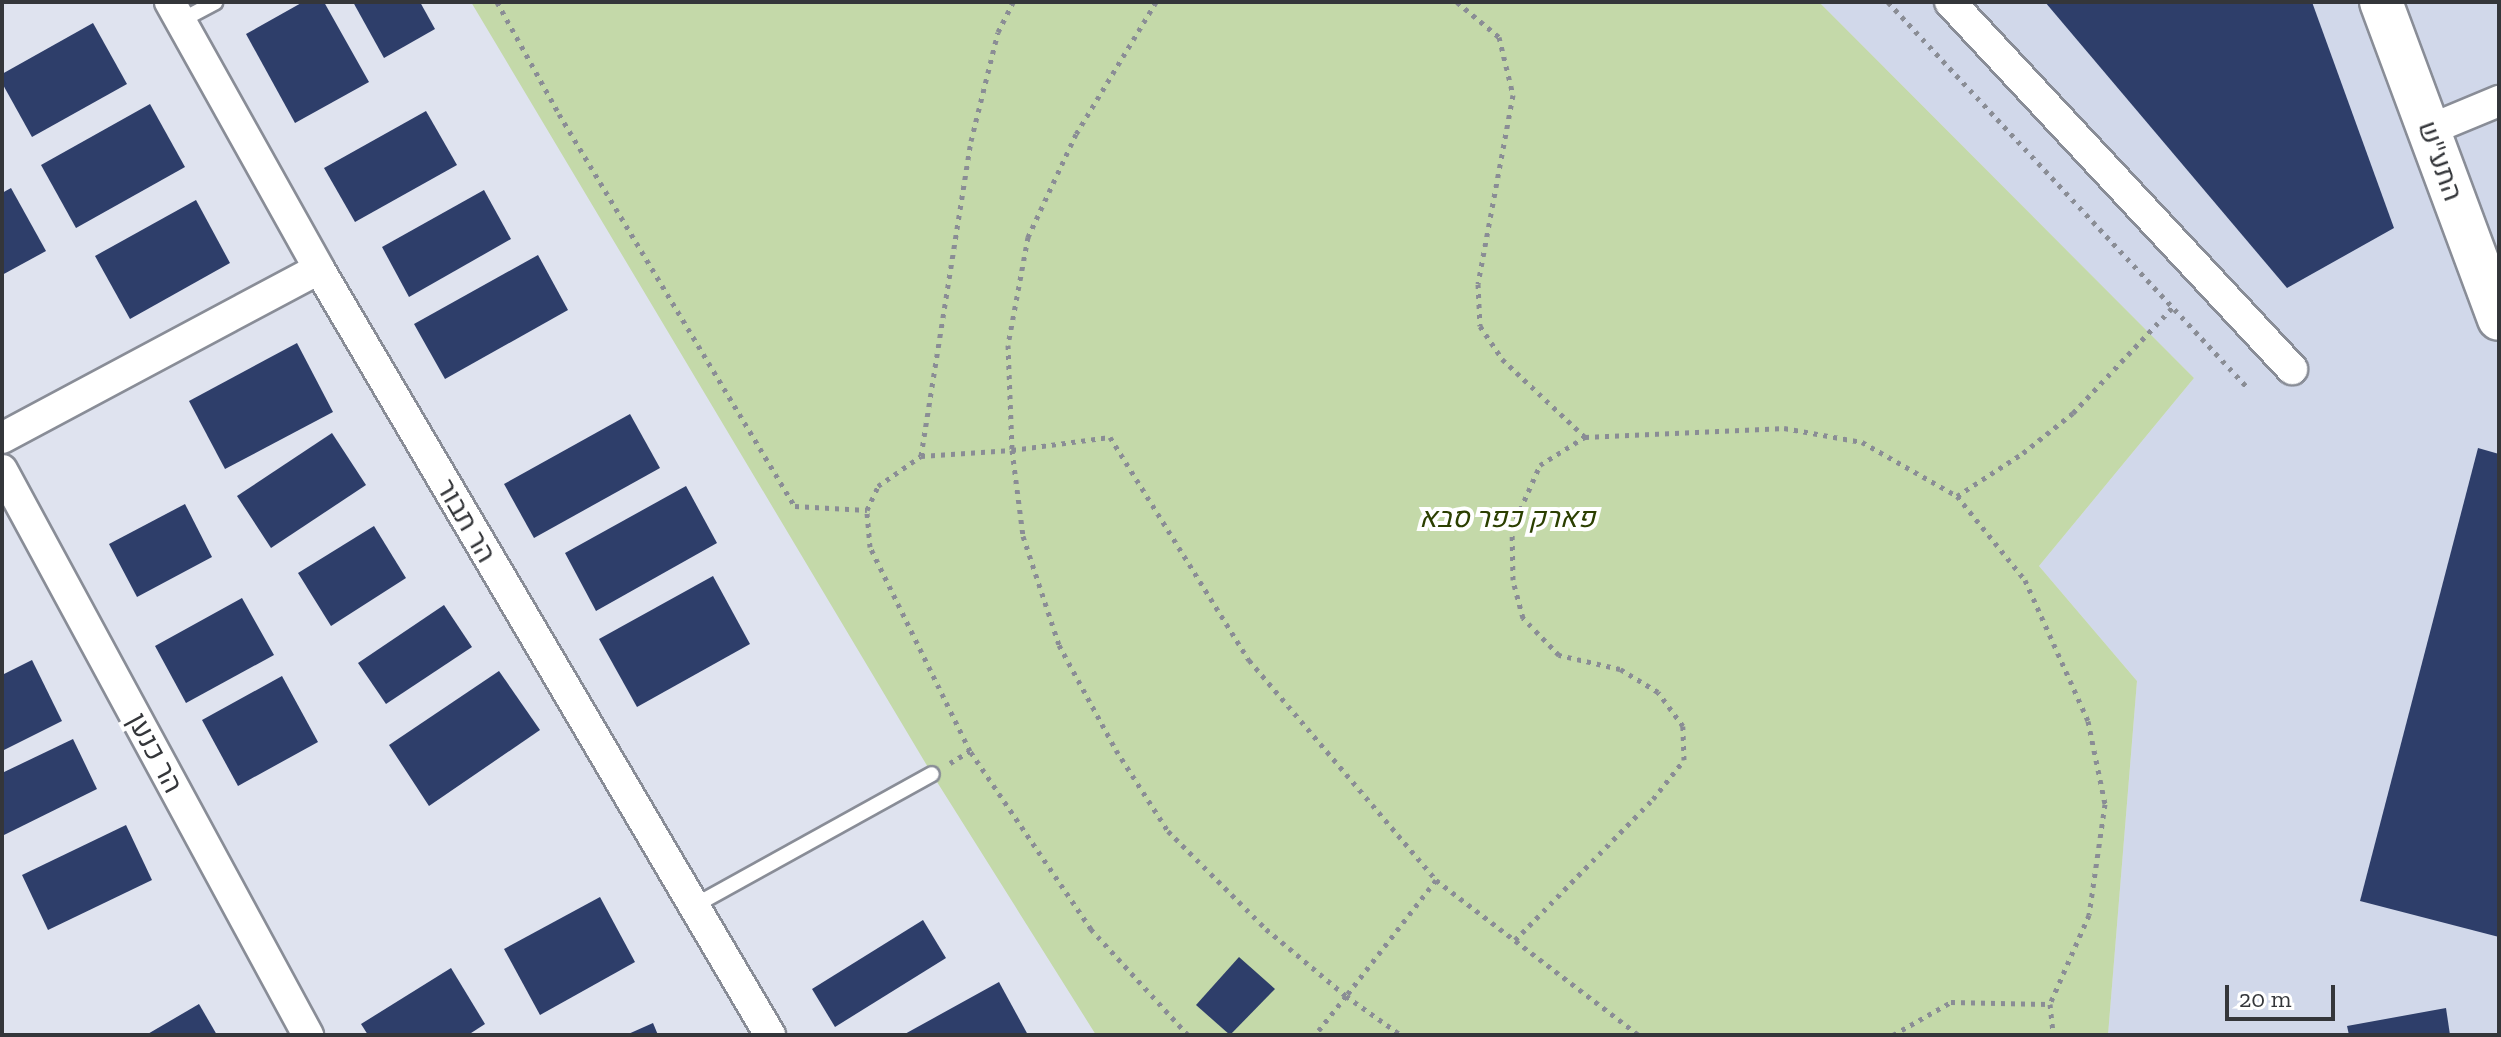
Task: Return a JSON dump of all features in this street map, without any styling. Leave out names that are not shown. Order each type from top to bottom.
[{"type":"street","points":[[1950,2],[2292,369]]},
{"type":"street","name":"התע\"ש","points":[[2381,2],[2499,319]]},
{"type":"street","name":"הר תבור","points":[[175,11],[319,269],[770,1035]]},
{"type":"street","points":[[2429,130],[2499,101]]},
{"type":"street","points":[[2,438],[319,269]]},
{"type":"street","name":"הר כנען","points":[[2,470],[308,1035]]},
{"type":"lane","points":[[175,11],[215,2]]},
{"type":"lane","points":[[692,907],[932,774]]},
{"type":"path","points":[[497,2],[559,114],[795,506],[867,510]]},
{"type":"path","points":[[921,456],[971,141],[998,32],[1013,2]]},
{"type":"path","points":[[1156,2],[1076,134],[1028,237],[1008,345],[1012,450],[1023,536],[1059,645],[1116,750],[1168,831],[1266,929],[1346,996],[1401,1035]]},
{"type":"path","points":[[1457,2],[1499,37],[1513,95],[1478,284],[1480,326],[1502,359],[1585,437]]},
{"type":"path","points":[[1888,2],[2247,387]]},
{"type":"path","points":[[1957,496],[2023,453],[2073,413],[2173,307]]},
{"type":"path","points":[[1515,940],[1653,799],[1684,760],[1683,726],[1658,692],[1620,669],[1559,655],[1523,618],[1513,580],[1512,528],[1540,465],[1585,437],[1784,428],[1862,442],[1957,496],[2025,580],[2088,721],[2105,804],[2089,915],[2050,1004],[2053,1035]]},
{"type":"path","points":[[1188,1035],[1091,929],[970,751],[870,547],[867,510],[878,486],[921,456],[1012,450],[1110,437],[1249,660],[1436,880],[1639,1035]]},
{"type":"path","points":[[1315,1035],[1436,880]]},
{"type":"path","points":[[1893,1035],[1951,1002],[2050,1004]]},
{"type":"shaded area","points":[[1819,2],[2499,2],[2499,1035],[2108,1035],[2137,681],[2039,566],[2194,378]]},
{"type":"green space","name":"פארק כפר סבא","points":[[471,2],[1819,2],[2194,378],[2039,566],[2137,681],[2108,1035],[1096,1035],[932,774]]},
{"type":"building","points":[[303,2],[324,2],[369,82],[295,123],[246,34]]},
{"type":"building","points":[[353,2],[420,2],[435,29],[384,58]]},
{"type":"building","points":[[2045,2],[2312,2],[2394,228],[2287,288]]},
{"type":"building","points":[[93,23],[127,84],[32,137],[2,83],[2,74]]},
{"type":"building","points":[[150,104],[185,167],[76,228],[41,165]]},
{"type":"building","points":[[426,111],[457,165],[355,222],[324,168]]},
{"type":"building","points":[[11,188],[46,251],[2,275],[2,193]]},
{"type":"building","points":[[484,190],[511,239],[409,297],[382,247]]},
{"type":"building","points":[[196,200],[230,263],[130,319],[95,256]]},
{"type":"building","points":[[538,255],[568,310],[445,379],[414,324]]},
{"type":"building","points":[[297,343],[333,412],[225,469],[189,401]]},
{"type":"building","points":[[630,414],[660,468],[534,538],[504,484]]},
{"type":"building","points":[[332,433],[366,485],[271,548],[237,496]]},
{"type":"building","points":[[2478,448],[2499,454],[2499,937],[2360,901]]},
{"type":"building","points":[[686,486],[717,543],[596,611],[565,553]]},
{"type":"building","points":[[185,504],[212,557],[137,597],[109,544]]},
{"type":"building","points":[[374,526],[406,578],[331,626],[298,573]]},
{"type":"building","points":[[713,576],[750,644],[637,707],[599,639]]},
{"type":"building","points":[[242,598],[274,655],[186,703],[155,646]]},
{"type":"building","points":[[444,605],[472,647],[386,704],[358,663]]},
{"type":"building","points":[[32,660],[62,721],[2,751],[2,675]]},
{"type":"building","points":[[499,671],[540,730],[429,806],[389,745]]},
{"type":"building","points":[[282,676],[318,742],[238,786],[202,720]]},
{"type":"building","points":[[73,739],[97,789],[2,836],[2,773]]},
{"type":"building","points":[[126,825],[152,880],[48,930],[22,875]]},
{"type":"building","points":[[600,897],[635,962],[540,1015],[504,949]]},
{"type":"building","points":[[923,920],[946,958],[835,1027],[812,989]]},
{"type":"building","points":[[1239,957],[1275,989],[1230,1035],[1196,1005]]},
{"type":"building","points":[[451,968],[485,1024],[468,1035],[368,1035],[361,1024]]},
{"type":"building","points":[[999,982],[1028,1035],[903,1035]]},
{"type":"building","points":[[199,1004],[217,1035],[146,1035]]},
{"type":"building","points":[[2446,1008],[2450,1035],[2349,1035],[2347,1026]]},
{"type":"building","points":[[653,1023],[658,1035],[626,1035]]}]
